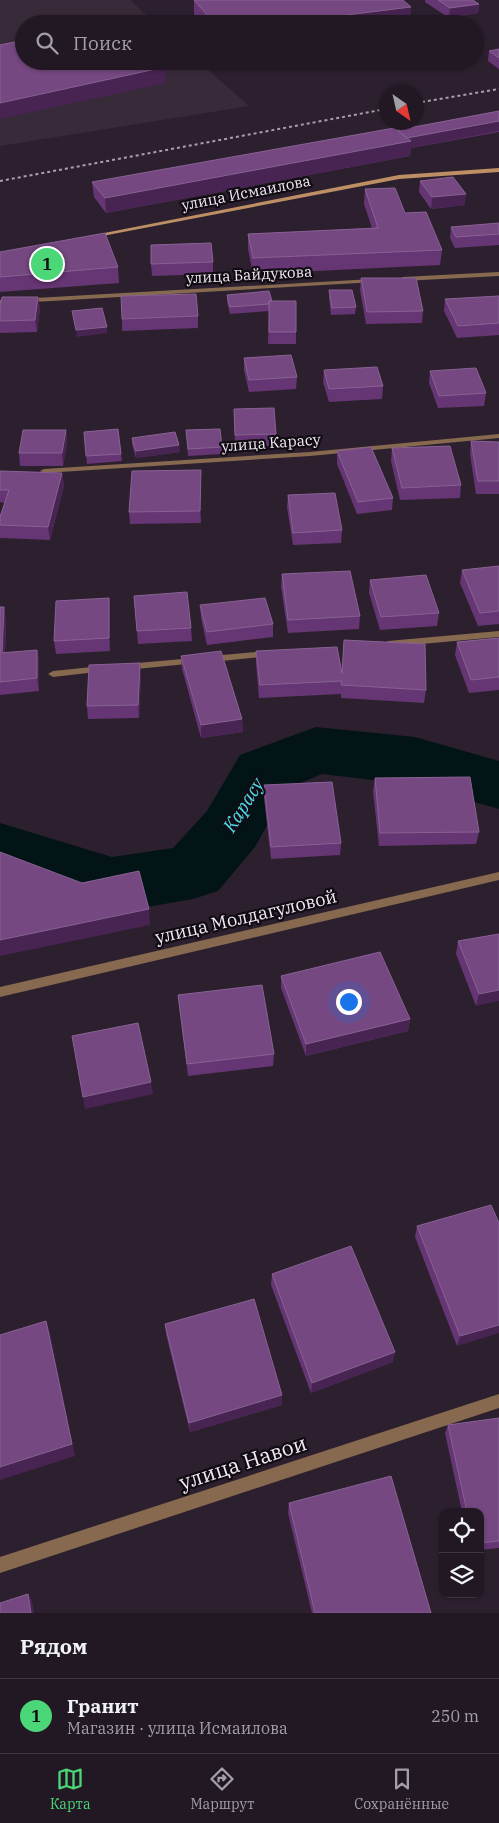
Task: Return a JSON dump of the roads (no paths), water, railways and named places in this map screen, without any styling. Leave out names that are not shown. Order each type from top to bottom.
[{"type":"main road","name":"улица Исмаилова","points":[[88,237],[399,177],[499,170]]},
{"type":"street","points":[[399,279],[499,274]]},
{"type":"street","name":"улица Байдукова","points":[[0,302],[379,280]]},
{"type":"street","name":"улица Карасу","points":[[44,471],[310,454],[499,436]]},
{"type":"street","points":[[380,644],[499,634]]},
{"type":"street","points":[[53,674],[281,653]]},
{"type":"street","name":"улица Молдагуловой","points":[[0,992],[499,876]]},
{"type":"street","name":"улица Навои","points":[[0,1565],[499,1401]]},
{"type":"waterway","name":"Карасу","points":[[0,850],[112,885],[193,872],[231,829],[263,772],[316,750],[415,761],[499,785]]},
{"type":"railway","points":[[424,102],[499,89]]},
{"type":"railway","points":[[0,181],[379,110]]},
{"type":"place","name":"Гранит","points":[[47,264]]}]
